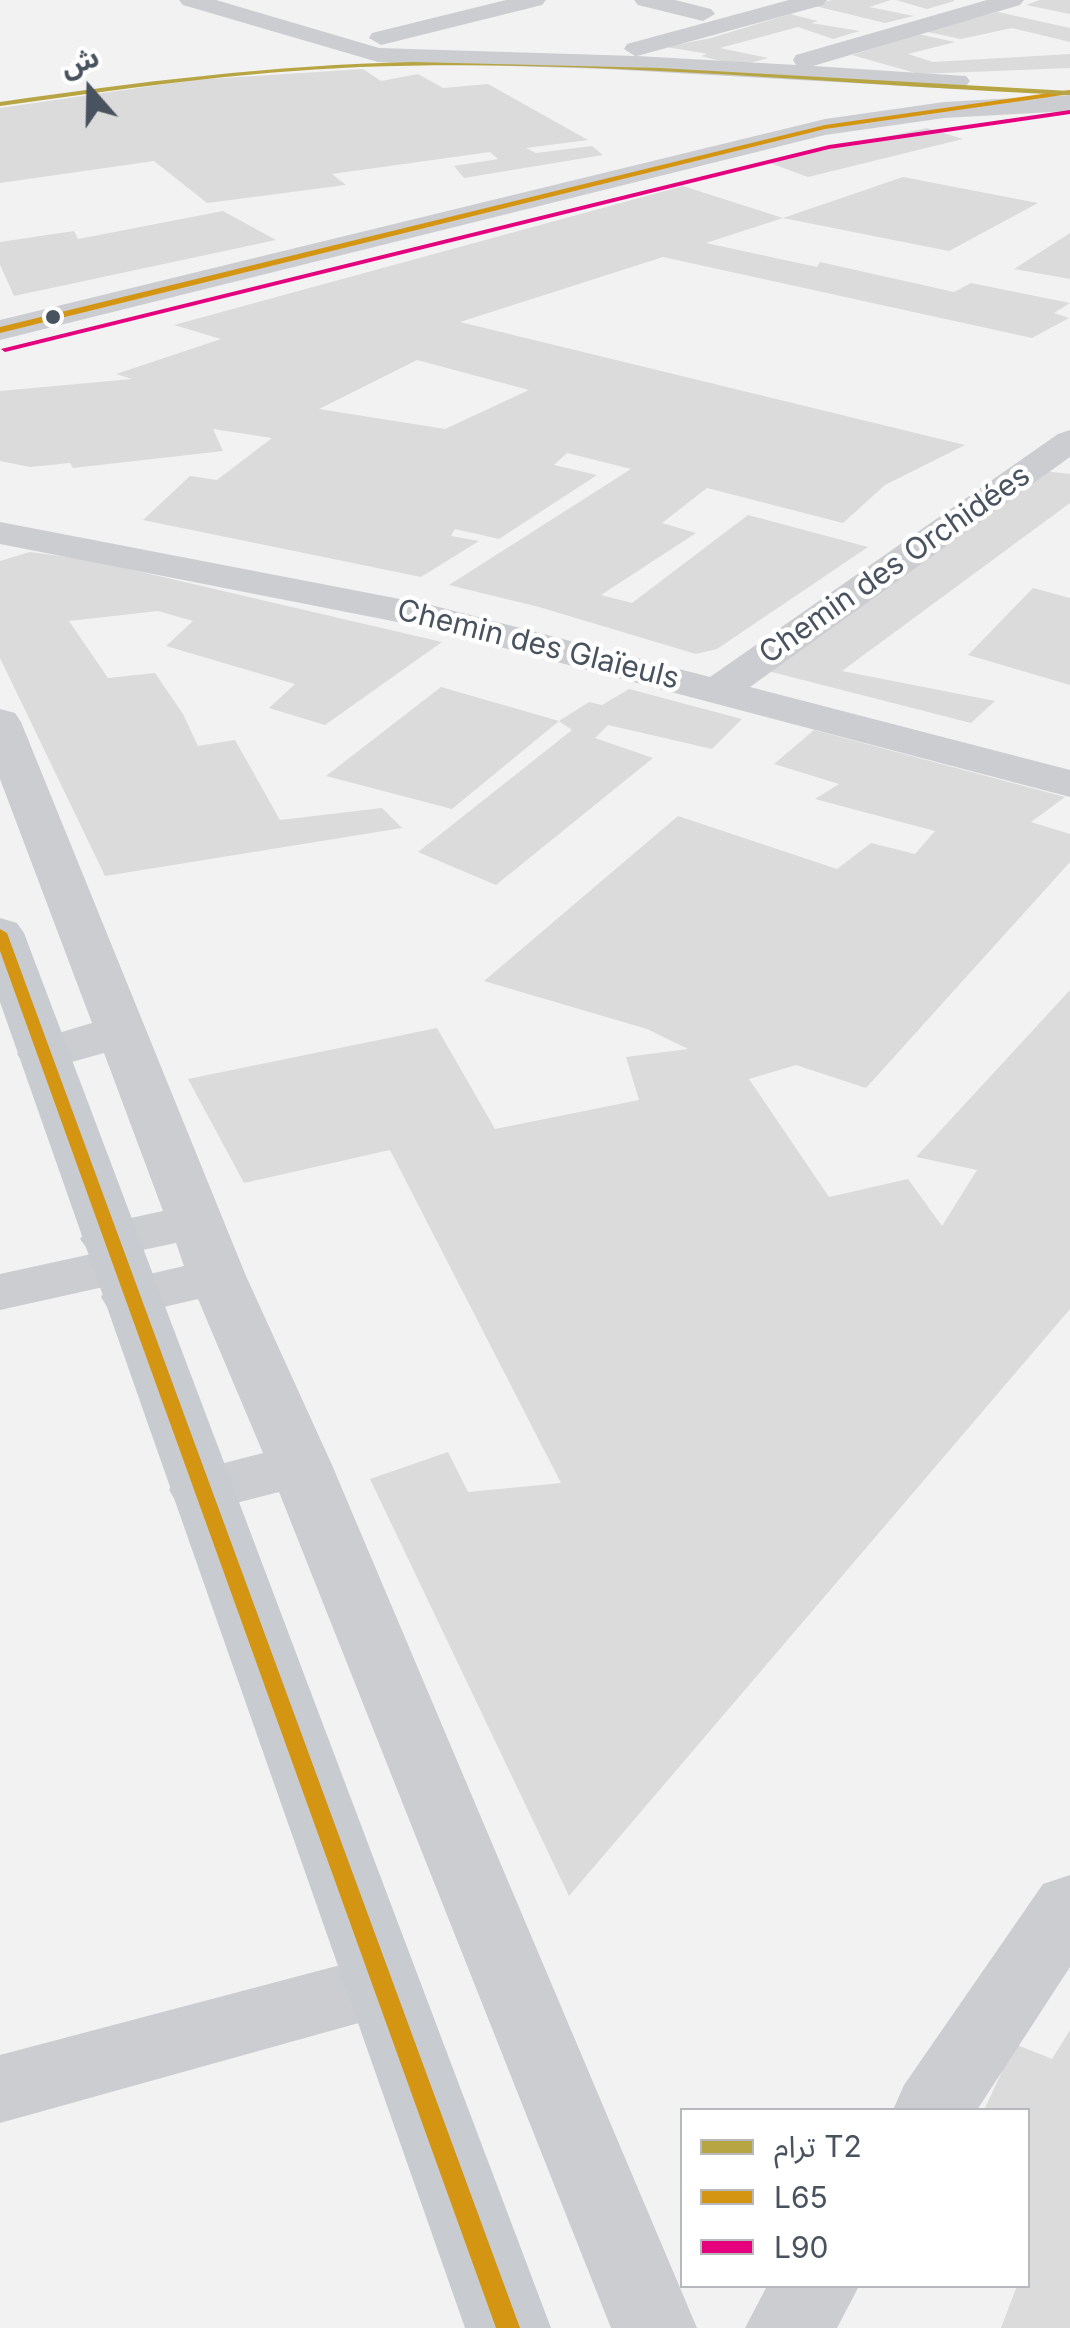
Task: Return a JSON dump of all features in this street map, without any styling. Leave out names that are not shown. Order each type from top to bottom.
[{"type":"main road","points":[[0,933],[508,2328]]},
{"type":"street","points":[[191,0],[378,55],[1070,84]]},
{"type":"street","points":[[349,46],[534,0]]},
{"type":"street","points":[[646,0],[703,14]]},
{"type":"street","points":[[543,59],[754,0]]},
{"type":"street","points":[[606,62],[624,52],[816,0]]},
{"type":"street","points":[[769,71],[1012,0]]},
{"type":"street","points":[[424,4],[469,16]]},
{"type":"street","points":[[0,330],[825,127],[1070,92]]},
{"type":"street","points":[[944,110],[1070,103]]},
{"type":"street","name":"Chemin des Orchidées","points":[[720,690],[1070,441]]},
{"type":"street","name":"Chemin des Glaïeuls","points":[[0,533],[431,618],[1070,784]]},
{"type":"street","points":[[0,722],[207,1249],[300,1465],[654,2328]]},
{"type":"street","points":[[43,1054],[122,1031]]},
{"type":"street","points":[[0,1292],[207,1249]]},
{"type":"street","points":[[200,1490],[300,1465]]},
{"type":"street","points":[[934,2108],[1070,1905]]},
{"type":"street","points":[[0,2089],[382,1986]]},
{"type":"street","points":[[788,2328],[815,2288]]},
{"type":"building","points":[[832,0],[891,0],[869,7],[914,16],[885,23],[811,5]]},
{"type":"building","points":[[896,0],[954,0],[954,1],[927,9]]},
{"type":"building","points":[[1040,0],[1070,0],[1070,14],[1026,5]]},
{"type":"building","points":[[998,12],[1070,28],[1070,42],[1012,28],[961,39],[923,31]]},
{"type":"building","points":[[790,14],[818,21],[811,23],[860,31],[833,39],[798,27],[720,48],[768,58],[739,66],[701,56],[707,54],[666,47],[711,38]]},
{"type":"building","points":[[918,34],[955,42],[908,54],[933,62],[1070,54],[1070,68],[919,74],[852,55]]},
{"type":"building","points":[[363,69],[381,81],[418,74],[443,88],[488,84],[588,140],[526,148],[536,153],[592,146],[603,155],[464,178],[454,166],[498,159],[490,152],[332,174],[346,185],[207,203],[154,161],[0,183],[0,108],[193,80]]},
{"type":"building","points":[[927,128],[963,139],[808,177],[767,162]]},
{"type":"building","points":[[903,177],[1038,203],[949,251],[783,218]]},
{"type":"building","points":[[683,186],[783,218],[706,243],[817,267],[820,262],[954,292],[971,283],[1070,303],[1054,313],[1069,318],[1032,338],[663,257],[460,322],[965,445],[885,485],[843,523],[707,488],[662,523],[696,533],[601,595],[632,603],[748,515],[868,547],[717,649],[696,654],[539,607],[449,585],[631,469],[567,453],[554,465],[597,475],[499,539],[455,529],[451,536],[479,541],[421,577],[143,520],[190,476],[217,480],[272,438],[213,429],[223,451],[73,468],[70,463],[30,467],[0,461],[0,391],[132,379],[116,374],[221,339],[174,325]],"holes":[[[417,360],[529,390],[445,429],[319,409]]]},
{"type":"building","points":[[223,211],[276,240],[14,296],[0,265],[0,242],[74,231],[78,239]]},
{"type":"building","points":[[1070,233],[1070,279],[1014,269]]},
{"type":"building","points":[[1035,470],[1070,474],[1070,503],[842,671],[995,701],[971,723],[764,670]]},
{"type":"building","points":[[30,552],[90,560],[442,642],[325,725],[269,708],[295,684],[166,646],[193,621],[158,611],[69,621],[108,678],[155,673],[183,714],[198,746],[235,740],[280,820],[382,808],[402,828],[105,876],[0,658],[0,561]]},
{"type":"building","points":[[1033,588],[1070,598],[1070,685],[968,655]]},
{"type":"building","points":[[441,687],[559,721],[452,809],[326,776]]},
{"type":"building","points":[[629,689],[742,719],[712,749],[608,725],[595,738],[653,758],[496,885],[418,852],[572,730],[559,721],[589,702],[602,705]]},
{"type":"building","points":[[814,730],[1065,797],[1031,822],[1070,834],[1070,862],[866,1088],[796,1065],[749,1079],[829,1197],[908,1179],[942,1226],[977,1170],[916,1157],[1070,990],[1070,1309],[569,1896],[370,1479],[448,1452],[468,1492],[561,1483],[390,1150],[244,1183],[188,1079],[437,1028],[495,1129],[639,1100],[626,1057],[688,1049],[647,1029],[484,981],[678,816],[837,869],[871,843],[915,854],[935,831],[815,799],[839,784],[774,764]]},
{"type":"building","points":[[1070,2030],[1070,2328],[1001,2328],[1016,2288],[1030,2288],[1030,2108],[985,2108],[1015,2044],[1052,2059]]},
{"type":"tram line","name":"T2","points":[[0,104],[258,72],[413,64],[660,70],[1070,93]]},
{"type":"transit line","name":"L65","points":[[0,330],[825,127],[1070,92]]},
{"type":"transit line","name":"L90","points":[[5,349],[829,147],[1070,112]]},
{"type":"transit line","name":"L65","points":[[0,933],[508,2328]]}]
